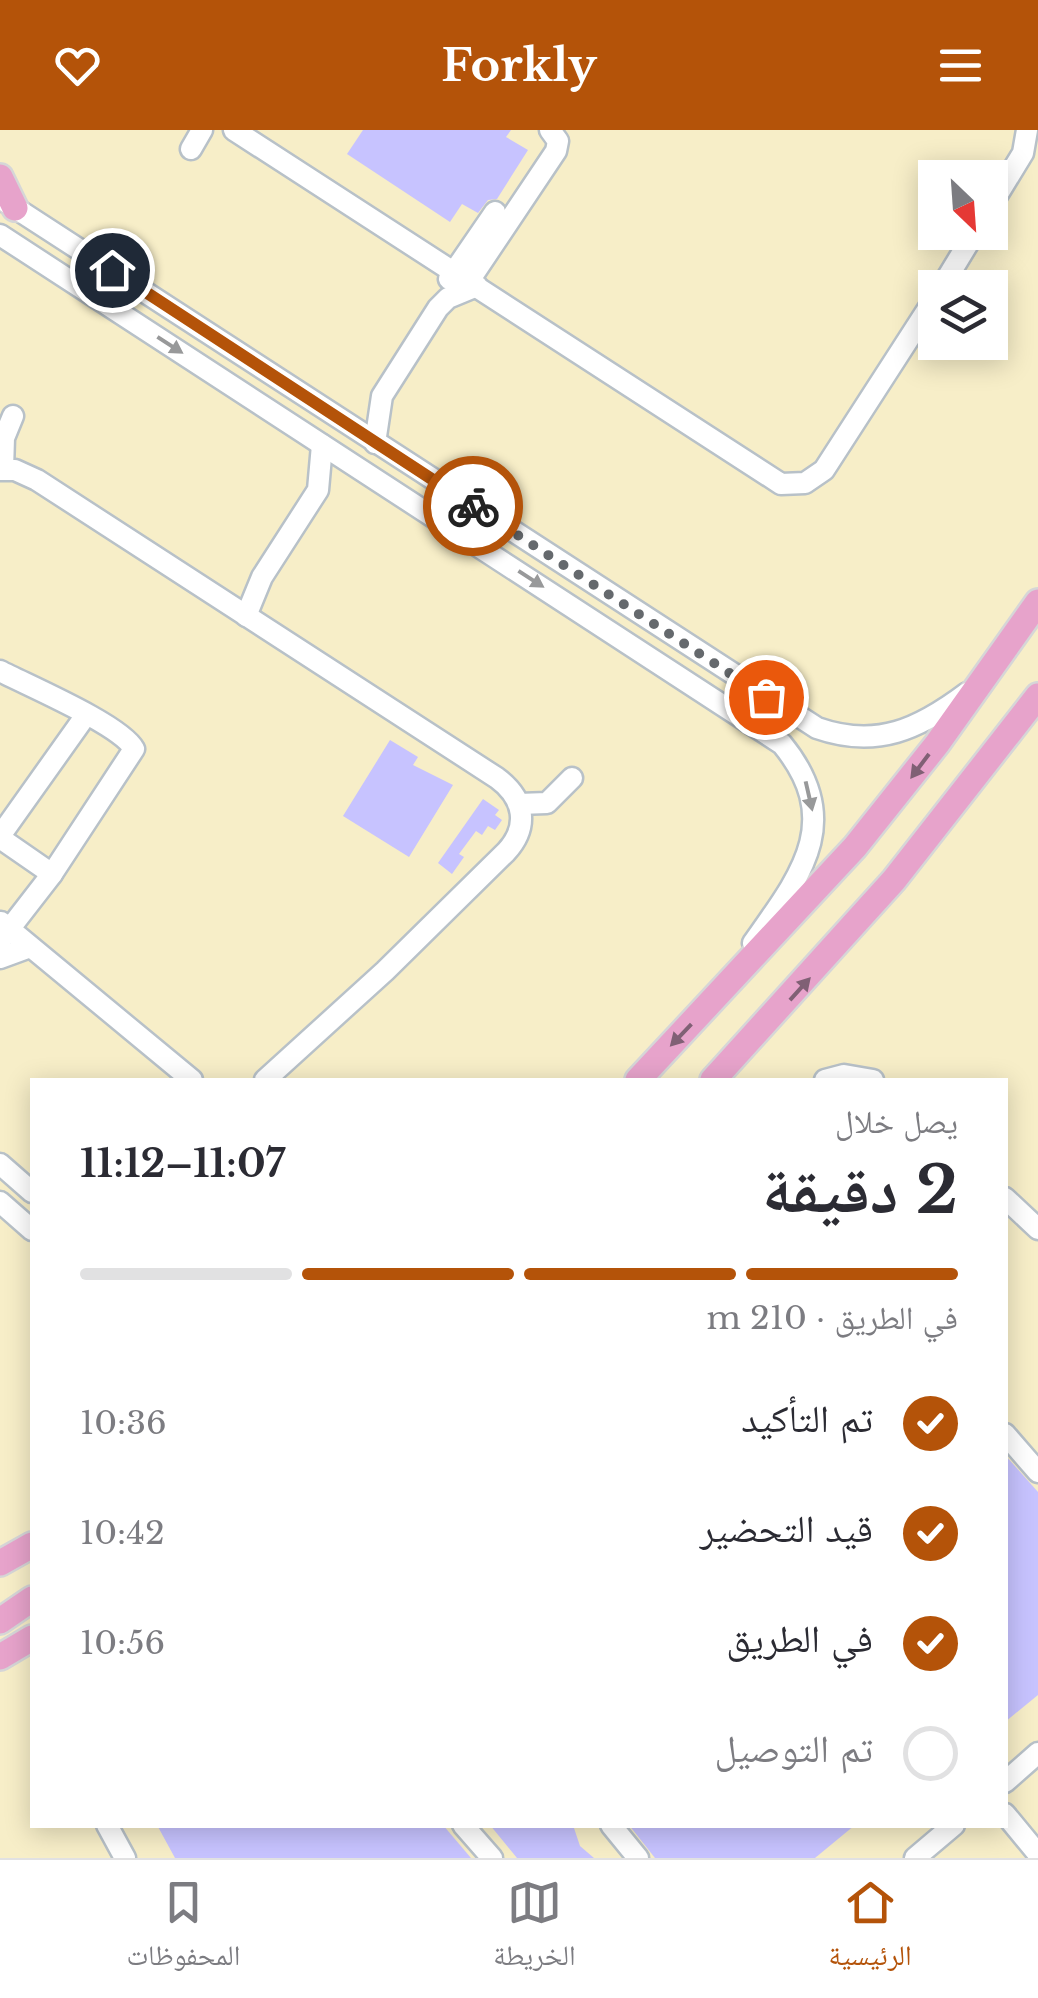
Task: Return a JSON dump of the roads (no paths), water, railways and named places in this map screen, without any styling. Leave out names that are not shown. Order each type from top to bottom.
[{"type":"main road","points":[[0,177],[7,203]]},
{"type":"main road","points":[[640,1078],[855,847],[937,744],[972,688],[1038,602]]},
{"type":"main road","points":[[716,1078],[894,880],[1038,696]]},
{"type":"main road","points":[[0,1563],[30,1545]]},
{"type":"main road","points":[[0,1621],[30,1599]]},
{"type":"main road","points":[[0,1658],[30,1639]]},
{"type":"street","points":[[191,148],[202,130]]},
{"type":"street","points":[[234,130],[773,480],[798,485],[818,476],[918,324]]},
{"type":"street","points":[[246,130],[262,146]]},
{"type":"street","points":[[376,442],[382,396],[438,308],[467,280],[556,151],[558,141],[550,130]]},
{"type":"street","points":[[1008,178],[1023,130]]},
{"type":"street","points":[[7,203],[817,728],[858,737],[899,734],[936,716],[972,688]]},
{"type":"street","points":[[467,280],[495,212]]},
{"type":"street","points":[[0,235],[764,730],[796,762],[812,803],[810,850],[796,882],[708,1007]]},
{"type":"street","points":[[337,417],[382,396]]},
{"type":"street","points":[[13,416],[4,438],[2,469],[26,473],[223,600],[497,778],[520,804],[521,830],[506,852],[385,972],[266,1078]]},
{"type":"street","points":[[318,490],[322,445]]},
{"type":"street","points":[[246,616],[262,577],[318,490],[358,467]]},
{"type":"street","points":[[223,600],[262,577]]},
{"type":"street","points":[[0,672],[131,742],[134,753],[52,874],[3,930],[190,1078]]},
{"type":"street","points":[[52,874],[0,837],[86,715]]},
{"type":"street","points":[[520,804],[547,803],[572,778]]},
{"type":"street","points":[[0,958],[30,948]]},
{"type":"street","points":[[833,1078],[861,1078]]},
{"type":"street","points":[[0,1164],[30,1190]]},
{"type":"street","points":[[1008,1201],[1038,1229]]},
{"type":"street","points":[[0,1202],[30,1228]]},
{"type":"street","points":[[1008,1437],[1038,1472]]},
{"type":"street","points":[[1008,1779],[1038,1753]]},
{"type":"street","points":[[1008,1818],[1038,1854]]},
{"type":"street","points":[[109,1828],[125,1858]]},
{"type":"street","points":[[466,1828],[492,1858]]},
{"type":"street","points":[[613,1828],[638,1858]]},
{"type":"street","points":[[914,1858],[950,1828]]}]
